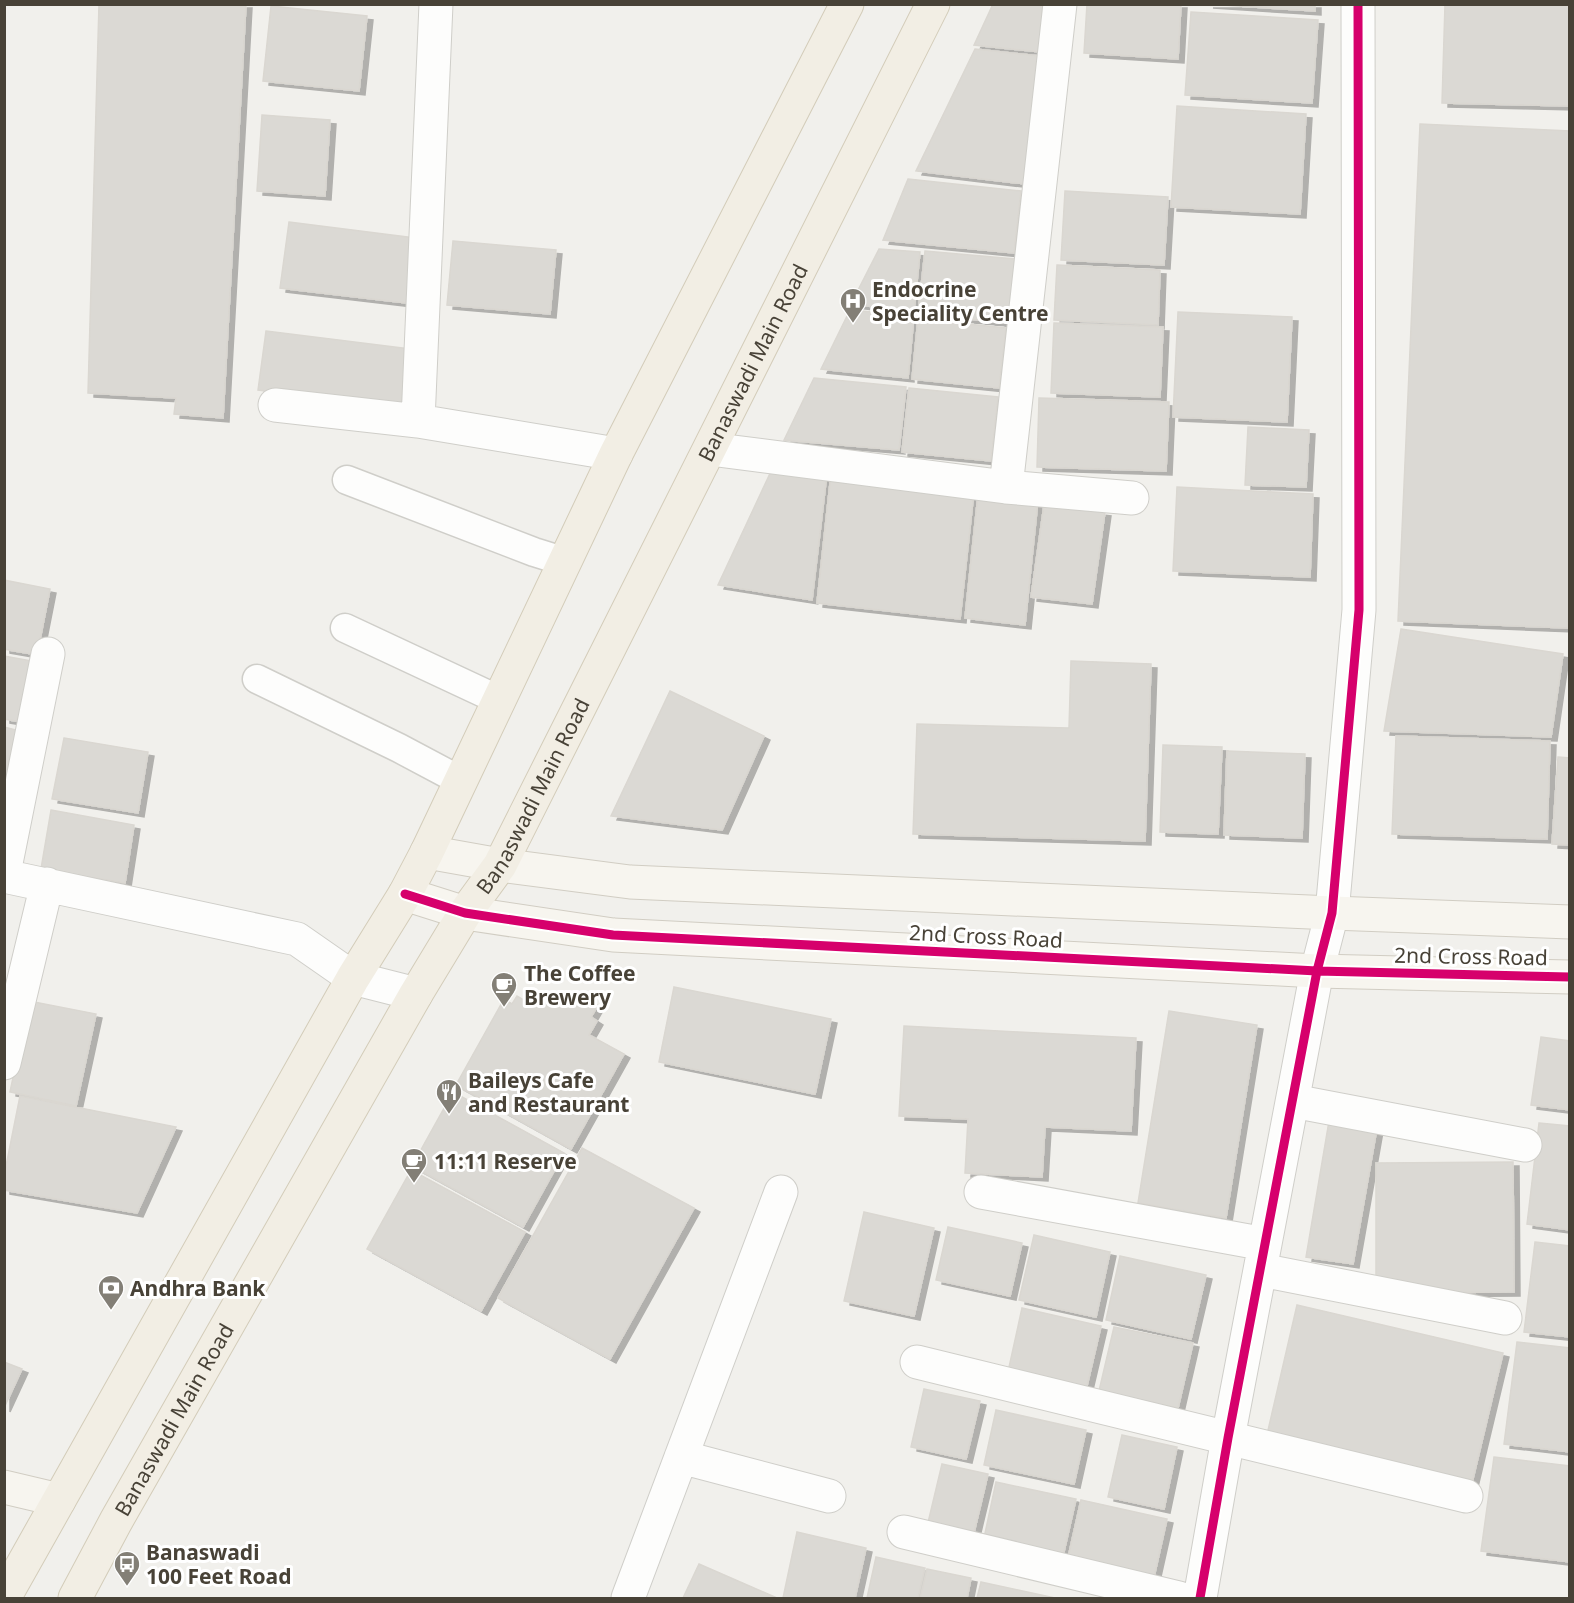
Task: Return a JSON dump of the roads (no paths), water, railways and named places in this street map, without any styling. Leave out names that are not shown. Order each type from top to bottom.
[{"type":"main road","points":[[4,1598],[352,978],[405,894],[616,454],[848,4]]},
{"type":"main road","name":"Banaswadi Main Road","points":[[75,1599],[116,1521],[416,994],[465,914],[500,865],[933,4]]},
{"type":"street","points":[[418,422],[436,4]]},
{"type":"street","points":[[1006,487],[1060,4]]},
{"type":"street","points":[[1200,1599],[1228,1438],[1317,971],[1332,913],[1359,610],[1358,4]]},
{"type":"street","points":[[275,405],[418,422],[616,454]]},
{"type":"street","points":[[710,450],[1006,487],[1132,498]]},
{"type":"street","points":[[48,654],[4,874],[297,939],[352,978],[416,994]]},
{"type":"street","name":"2nd Cross Road","points":[[427,852],[500,865],[630,882],[1569,922]]},
{"type":"street","points":[[4,1063],[46,884]]},
{"type":"street","name":"2nd Cross Road","points":[[405,894],[465,914],[613,935],[1317,971],[1569,977]]},
{"type":"street","points":[[1293,1101],[1525,1145]]},
{"type":"street","points":[[628,1599],[781,1192]]},
{"type":"street","points":[[981,1192],[1263,1257],[1505,1318]]},
{"type":"street","points":[[917,1362],[1466,1496]]},
{"type":"street","points":[[681,1457],[829,1496]]},
{"type":"street","points":[[4,1486],[59,1500]]},
{"type":"street","points":[[904,1532],[1179,1599]]},
{"type":"lane","points":[[347,480],[534,552],[566,562]]},
{"type":"lane","points":[[345,628],[499,700]]},
{"type":"lane","points":[[257,679],[461,781]]},
{"type":"place","name":"Endocrine Speciality Centre","points":[[853,324]]},
{"type":"place","name":"The Coffee Brewery","points":[[504,1008]]},
{"type":"place","name":"Baileys Cafe and Restaurant","points":[[449,1115]]},
{"type":"place","name":"11:11 Reserve","points":[[414,1184]]},
{"type":"place","name":"Andhra Bank","points":[[111,1311]]},
{"type":"place","name":"Banaswadi 100 Feet Road","points":[[127,1587]]}]
